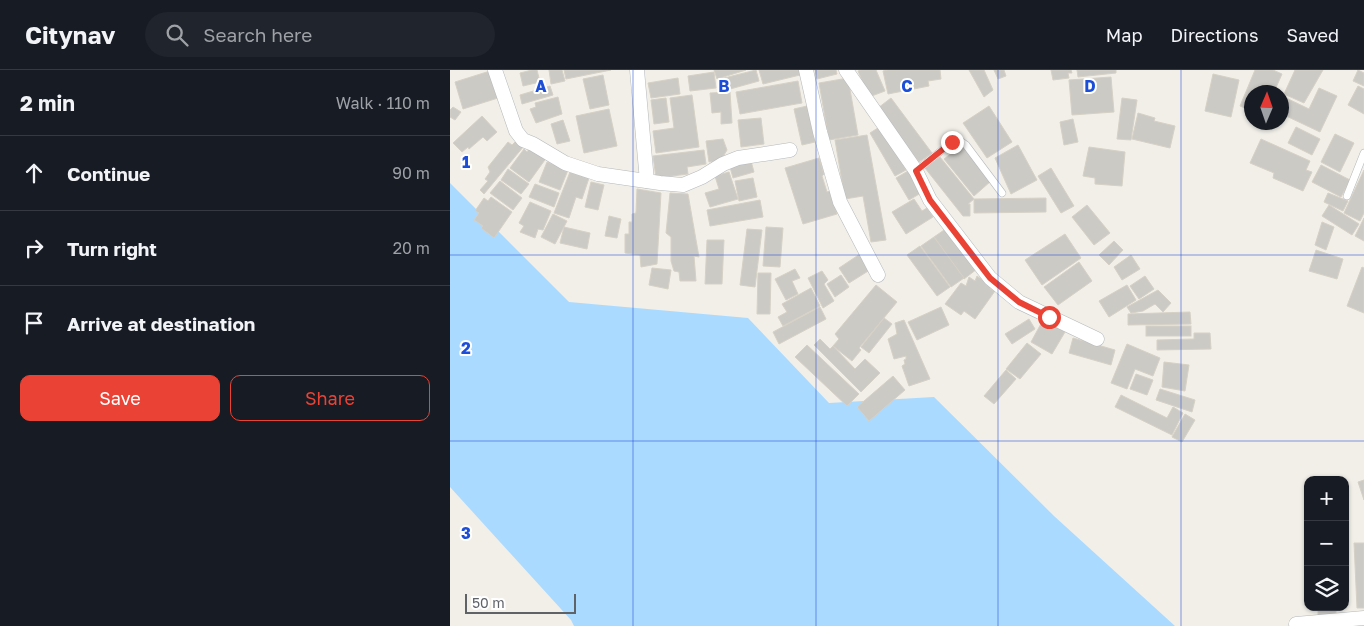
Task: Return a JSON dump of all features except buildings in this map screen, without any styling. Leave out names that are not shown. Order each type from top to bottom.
[{"type":"street","points":[[495,70],[516,131],[523,140],[565,163],[598,174],[660,184],[684,184],[702,177],[722,164],[738,158],[790,150]]},
{"type":"street","points":[[637,70],[646,181]]},
{"type":"street","points":[[806,70],[820,132],[840,202],[878,275]]},
{"type":"street","points":[[846,70],[916,171],[930,200],[990,278],[1019,302],[1097,339]]},
{"type":"street","points":[[1296,624],[1364,618]]},
{"type":"lane","points":[[916,171],[952,142],[959,140],[966,145],[1002,194]]},
{"type":"lane","points":[[1347,196],[1364,153]]},
{"type":"water","points":[[450,183],[569,302],[748,318],[829,403],[934,397],[1054,516],[1175,626],[574,626],[571,620],[450,487]]},
{"type":"route","points":[[952,142],[916,171],[930,200],[990,278],[1019,302],[1049,317]]}]
